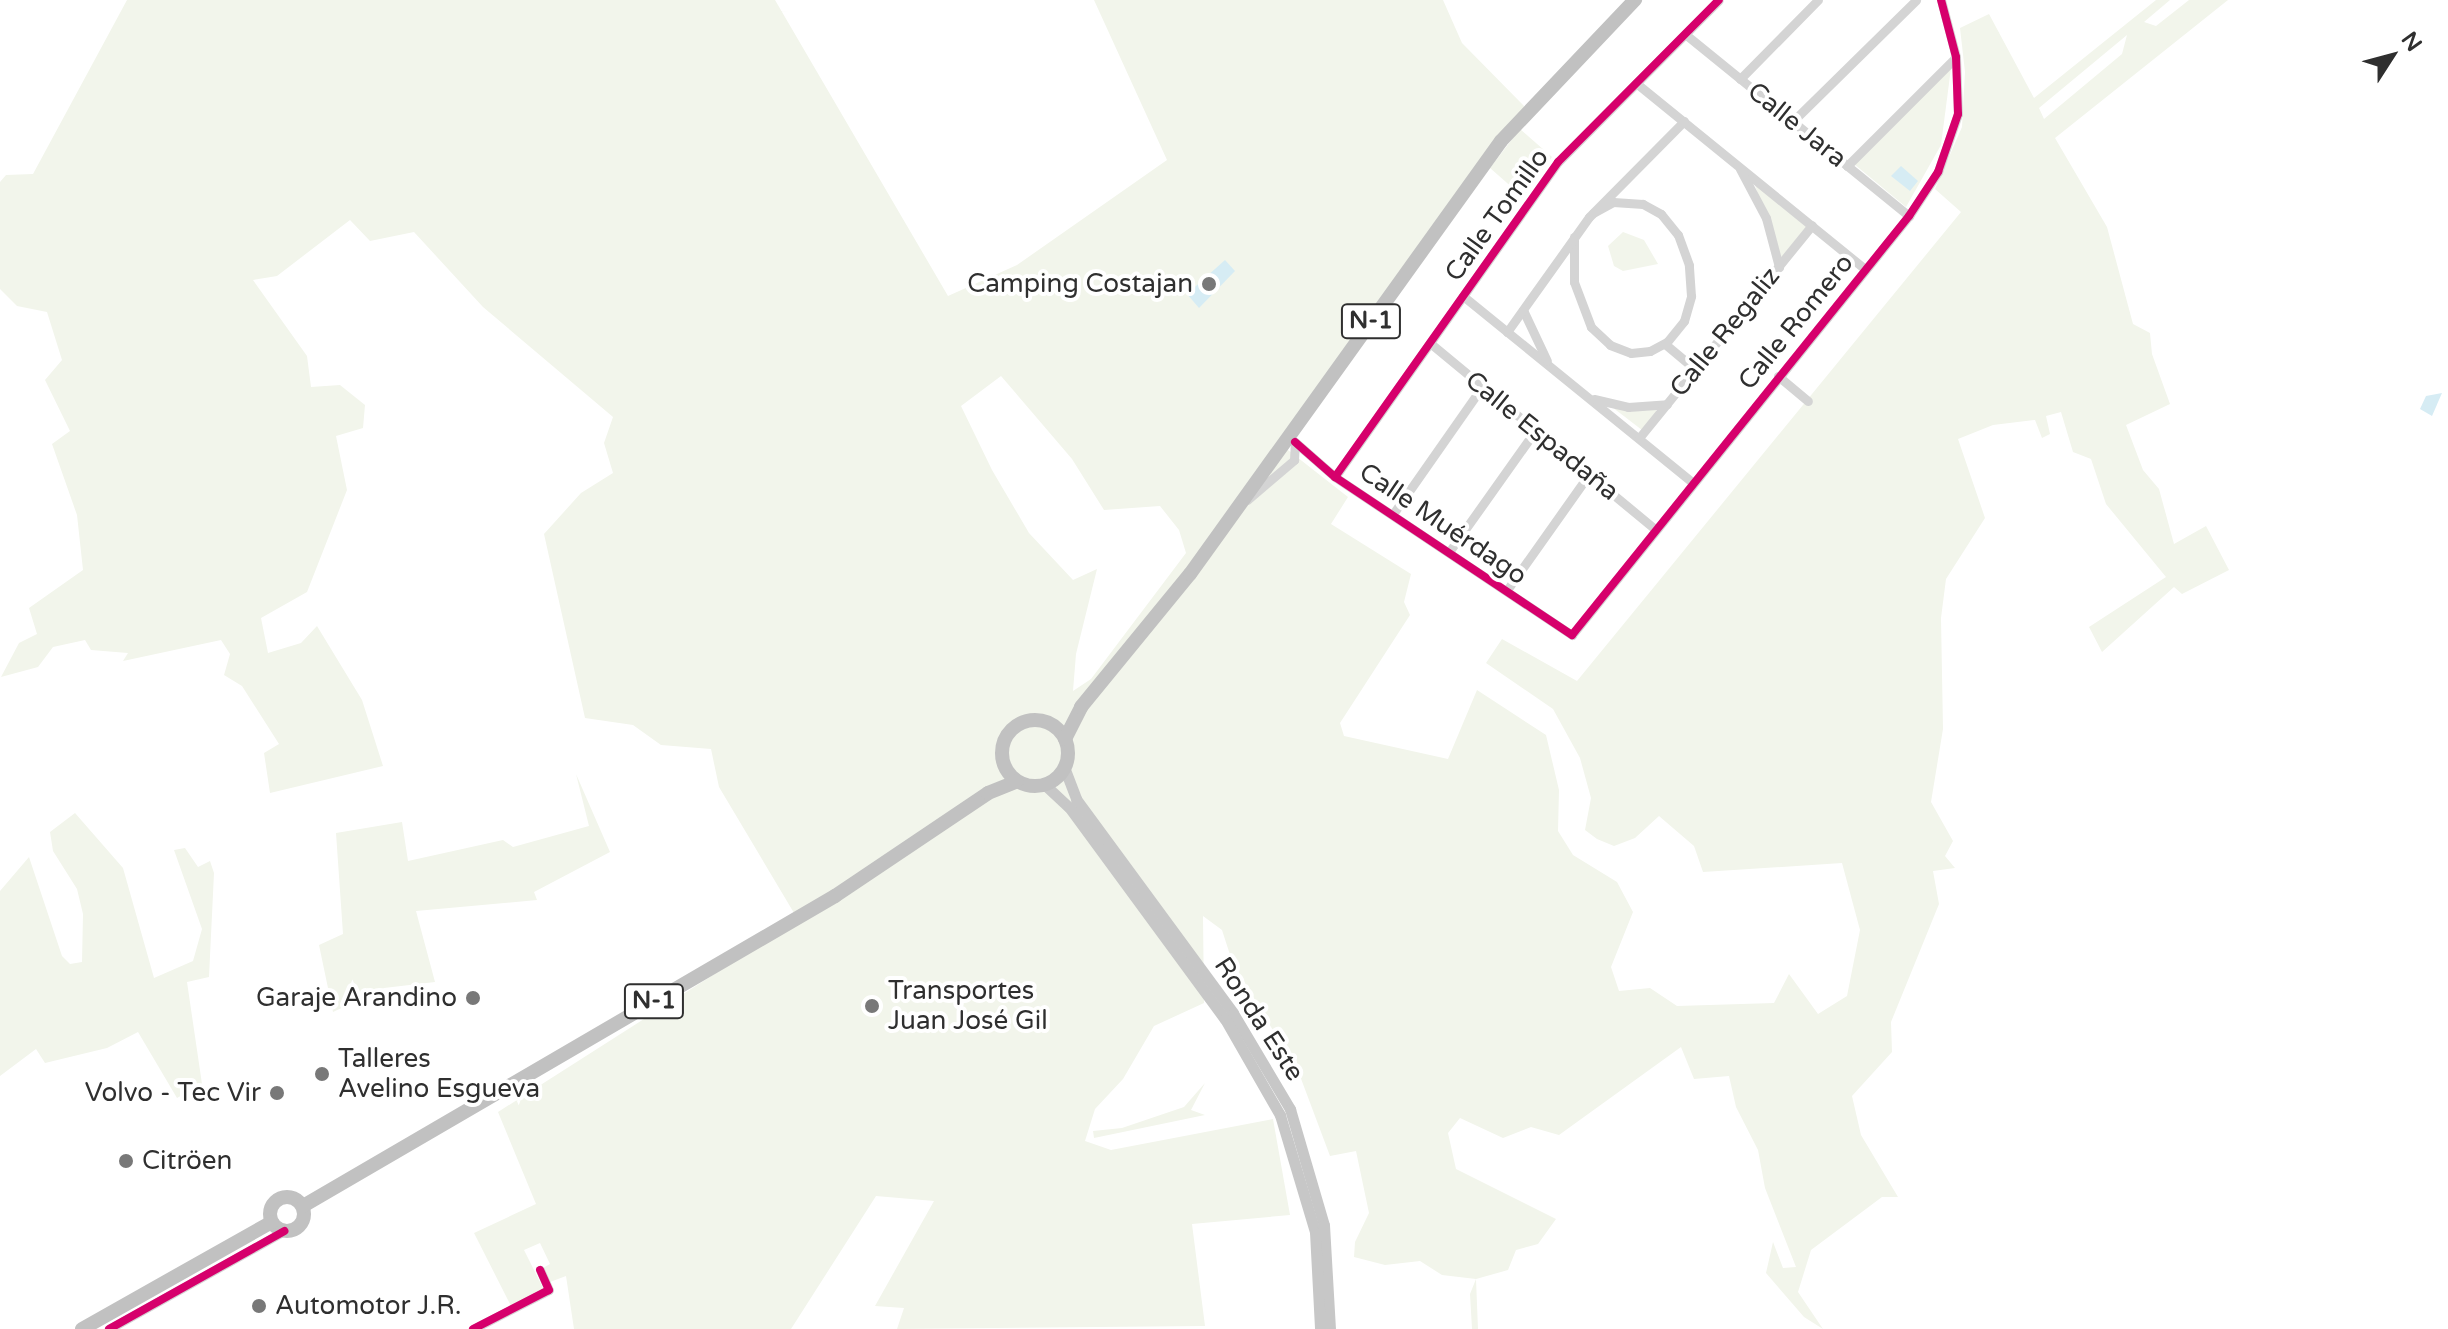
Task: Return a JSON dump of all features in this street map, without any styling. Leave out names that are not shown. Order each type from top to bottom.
[{"type":"highway","name":"N-1","points":[[1064,767],[1065,739],[1081,707],[1141,640],[1291,440],[1501,141],[1635,0]]},
{"type":"highway","name":"N-1","points":[[988,793],[1003,762],[1003,743],[1013,727],[1030,720],[1048,722],[1081,707]]},
{"type":"highway","points":[[1048,722],[1065,739]]},
{"type":"highway","points":[[1003,762],[1017,781]]},
{"type":"highway","points":[[1044,784],[1064,767]]},
{"type":"highway","name":"N-1","points":[[303,1206],[807,913],[896,859],[988,793],[1017,781],[1044,784]]},
{"type":"highway","points":[[82,1329],[278,1226],[301,1224],[303,1206],[291,1197],[280,1198],[271,1208],[278,1226]]},
{"type":"main road","name":"Ronda Este","points":[[1064,767],[1076,799],[1233,1013],[1290,1109],[1324,1225],[1330,1329]]},
{"type":"main road","name":"Ronda Este","points":[[1044,784],[1069,807],[1225,1019],[1280,1115],[1315,1232],[1320,1329]]},
{"type":"street","name":"Calle Tomillo","points":[[1335,477],[1558,162],[1719,0]]},
{"type":"street","points":[[1740,79],[1818,0]]},
{"type":"street","points":[[1792,122],[1916,0]]},
{"type":"street","name":"Calle Romero","points":[[1572,635],[1909,216],[1938,172],[1958,114],[1956,57],[1941,0]]},
{"type":"street","name":"Calle Jara","points":[[1685,34],[1909,216]]},
{"type":"street","points":[[1847,166],[1956,57]]},
{"type":"street","points":[[1636,83],[1865,269]]},
{"type":"street","points":[[1507,332],[1593,213],[1684,121]]},
{"type":"street","points":[[1736,163],[1766,218],[1779,267]]},
{"type":"street","points":[[1574,237],[1574,282],[1591,327],[1610,345],[1631,353],[1665,344],[1684,321],[1691,296],[1689,265],[1678,235],[1661,214],[1643,204],[1613,202],[1593,213]]},
{"type":"street","name":"Calle Regaliz","points":[[1639,438],[1812,225]]},
{"type":"street","points":[[1463,296],[1692,482]]},
{"type":"street","points":[[1523,310],[1553,371]]},
{"type":"street","name":"Calle Espadaña","points":[[1430,343],[1655,529]]},
{"type":"street","points":[[1665,344],[1695,369]]},
{"type":"street","points":[[1778,376],[1808,401]]},
{"type":"street","points":[[1393,514],[1482,387]]},
{"type":"street","points":[[1583,395],[1628,407],[1667,404]]},
{"type":"street","points":[[1449,552],[1535,431]]},
{"type":"street","name":"Calle Muérdago","points":[[1291,440],[1335,477],[1572,635]]},
{"type":"street","points":[[1507,590],[1589,474]]},
{"type":"street","points":[[109,1329],[278,1226]]},
{"type":"street","points":[[473,1329],[549,1290],[540,1270]]},
{"type":"shaded area","points":[[127,0],[775,0],[948,296],[1017,265],[1167,160],[1094,0],[1443,0],[1462,43],[1528,110],[1277,449],[1288,450],[1348,497],[1331,524],[1411,574],[1404,602],[1410,615],[1340,723],[1344,736],[1448,759],[1477,690],[1546,735],[1559,790],[1558,831],[1573,855],[1617,882],[1633,912],[1611,967],[1619,991],[1650,988],[1677,1006],[1774,1003],[1789,974],[1818,1014],[1847,996],[1860,930],[1842,863],[1703,872],[1694,846],[1659,816],[1635,838],[1614,846],[1597,839],[1585,830],[1591,798],[1580,758],[1553,709],[1486,663],[1502,639],[1577,681],[1961,212],[1935,189],[1962,127],[1965,72],[1960,28],[1989,14],[2034,98],[2156,0],[2170,0],[2144,22],[2156,26],[2189,0],[2228,0],[2055,138],[2107,227],[2133,324],[2150,333],[2152,354],[2170,404],[2126,425],[2143,470],[2159,489],[2174,544],[2206,526],[2229,570],[2182,594],[2174,587],[2102,652],[2089,627],[2166,577],[2106,504],[2091,459],[2073,452],[2061,412],[2046,416],[2050,434],[2042,438],[2035,420],[1993,425],[1958,439],[1985,518],[1946,579],[1941,618],[1943,729],[1931,802],[1953,841],[1945,856],[1955,868],[1933,871],[1939,904],[1891,1022],[1892,1052],[1852,1096],[1861,1135],[1898,1197],[1882,1197],[1811,1250],[1798,1292],[1823,1329],[1804,1317],[1766,1273],[1773,1242],[1783,1268],[1796,1267],[1765,1188],[1758,1150],[1736,1107],[1729,1076],[1694,1079],[1681,1047],[1559,1135],[1531,1127],[1503,1138],[1460,1118],[1448,1133],[1456,1169],[1556,1219],[1538,1244],[1516,1250],[1508,1270],[1476,1279],[1442,1275],[1420,1261],[1385,1265],[1354,1257],[1355,1242],[1369,1213],[1356,1151],[1330,1156],[1300,1076],[1232,961],[1222,930],[1203,916],[1204,1003],[1154,1026],[1123,1079],[1095,1109],[1085,1141],[1111,1150],[1273,1119],[1290,1215],[1192,1224],[1205,1326],[897,1329],[904,1308],[875,1306],[934,1201],[876,1196],[791,1329],[574,1329],[566,1276],[550,1282],[543,1268],[550,1264],[540,1243],[524,1250],[544,1290],[511,1306],[474,1233],[536,1204],[498,1112],[906,852],[794,913],[719,787],[711,749],[661,745],[633,725],[585,718],[544,534],[581,493],[613,473],[604,443],[613,417],[483,307],[414,232],[370,241],[350,220],[277,276],[253,280],[307,356],[311,387],[340,385],[365,405],[363,428],[336,436],[347,490],[307,592],[261,618],[268,653],[301,643],[317,626],[362,700],[383,766],[270,793],[264,753],[279,744],[242,686],[224,675],[230,654],[221,640],[123,661],[128,653],[91,650],[85,640],[53,647],[38,667],[1,677],[19,643],[37,634],[29,608],[83,570],[77,515],[52,444],[70,431],[45,380],[62,360],[47,312],[17,306],[0,289],[0,182],[6,175],[33,174]],"holes":[[[2127,35],[2122,54],[2044,119],[2039,108]],[[1001,376],[1072,459],[1104,510],[1160,506],[1179,530],[1186,553],[1091,679],[1073,691],[1076,654],[1097,569],[1073,580],[1029,533],[992,470],[961,406]]]},
{"type":"shaded area","points":[[1951,68],[1941,145],[1906,207],[1854,164]]},
{"type":"shaded area","points":[[1520,129],[1552,157],[1523,197],[1490,168]]},
{"type":"shaded area","points":[[1755,185],[1808,225],[1782,257],[1779,257]]},
{"type":"shaded area","points":[[1623,232],[1644,240],[1658,264],[1623,271],[1614,266],[1608,246]]},
{"type":"shaded area","points":[[1612,407],[1656,409],[1656,414],[1642,430]]},
{"type":"shaded area","points":[[576,774],[610,852],[534,892],[537,900],[416,911],[435,982],[384,988],[333,1012],[319,945],[343,934],[336,833],[402,822],[408,861],[503,840],[513,847],[589,826]]},
{"type":"shaded area","points":[[75,813],[123,868],[154,978],[193,961],[202,929],[174,850],[185,848],[198,867],[210,861],[214,873],[209,977],[187,982],[202,1084],[177,1098],[138,1032],[107,1048],[45,1063],[36,1049],[0,1076],[0,891],[29,857],[62,956],[70,964],[82,962],[83,914],[77,889],[53,851],[50,832]]},
{"type":"shaded area","points":[[1205,1083],[1191,1110],[1205,1115],[1094,1138],[1093,1131],[1122,1128],[1184,1107]]},
{"type":"shaded area","points":[[1476,1279],[1478,1329],[1472,1329],[1470,1294]]},
{"type":"water","points":[[1901,166],[1918,181],[1910,191],[1891,176]]},
{"type":"water","name":"Camping Costajan","points":[[1225,260],[1235,271],[1199,308],[1187,294]]},
{"type":"water","points":[[2442,393],[2432,416],[2420,409],[2426,396]]},
{"type":"cycle path","points":[[1335,477],[1558,162],[1719,0]]},
{"type":"cycle path","points":[[1295,442],[1335,477],[1572,635],[1909,216],[1938,172],[1958,114],[1956,57],[1941,0]]},
{"type":"cycle path","points":[[109,1329],[284,1231]]},
{"type":"cycle path","points":[[473,1329],[549,1290],[540,1270]]},
{"type":"place","name":"Camping Costajan","points":[[1209,284]]},
{"type":"place","name":"Garaje Arandino","points":[[473,998]]},
{"type":"place","name":"Transportes Juan José Gil","points":[[872,1006]]},
{"type":"place","name":"Talleres Avelino Esgueva","points":[[322,1074]]},
{"type":"place","name":"Volvo - Tec Vir","points":[[277,1093]]},
{"type":"place","name":"Citröen","points":[[126,1161]]},
{"type":"place","name":"Automotor J.R.","points":[[259,1306]]}]
